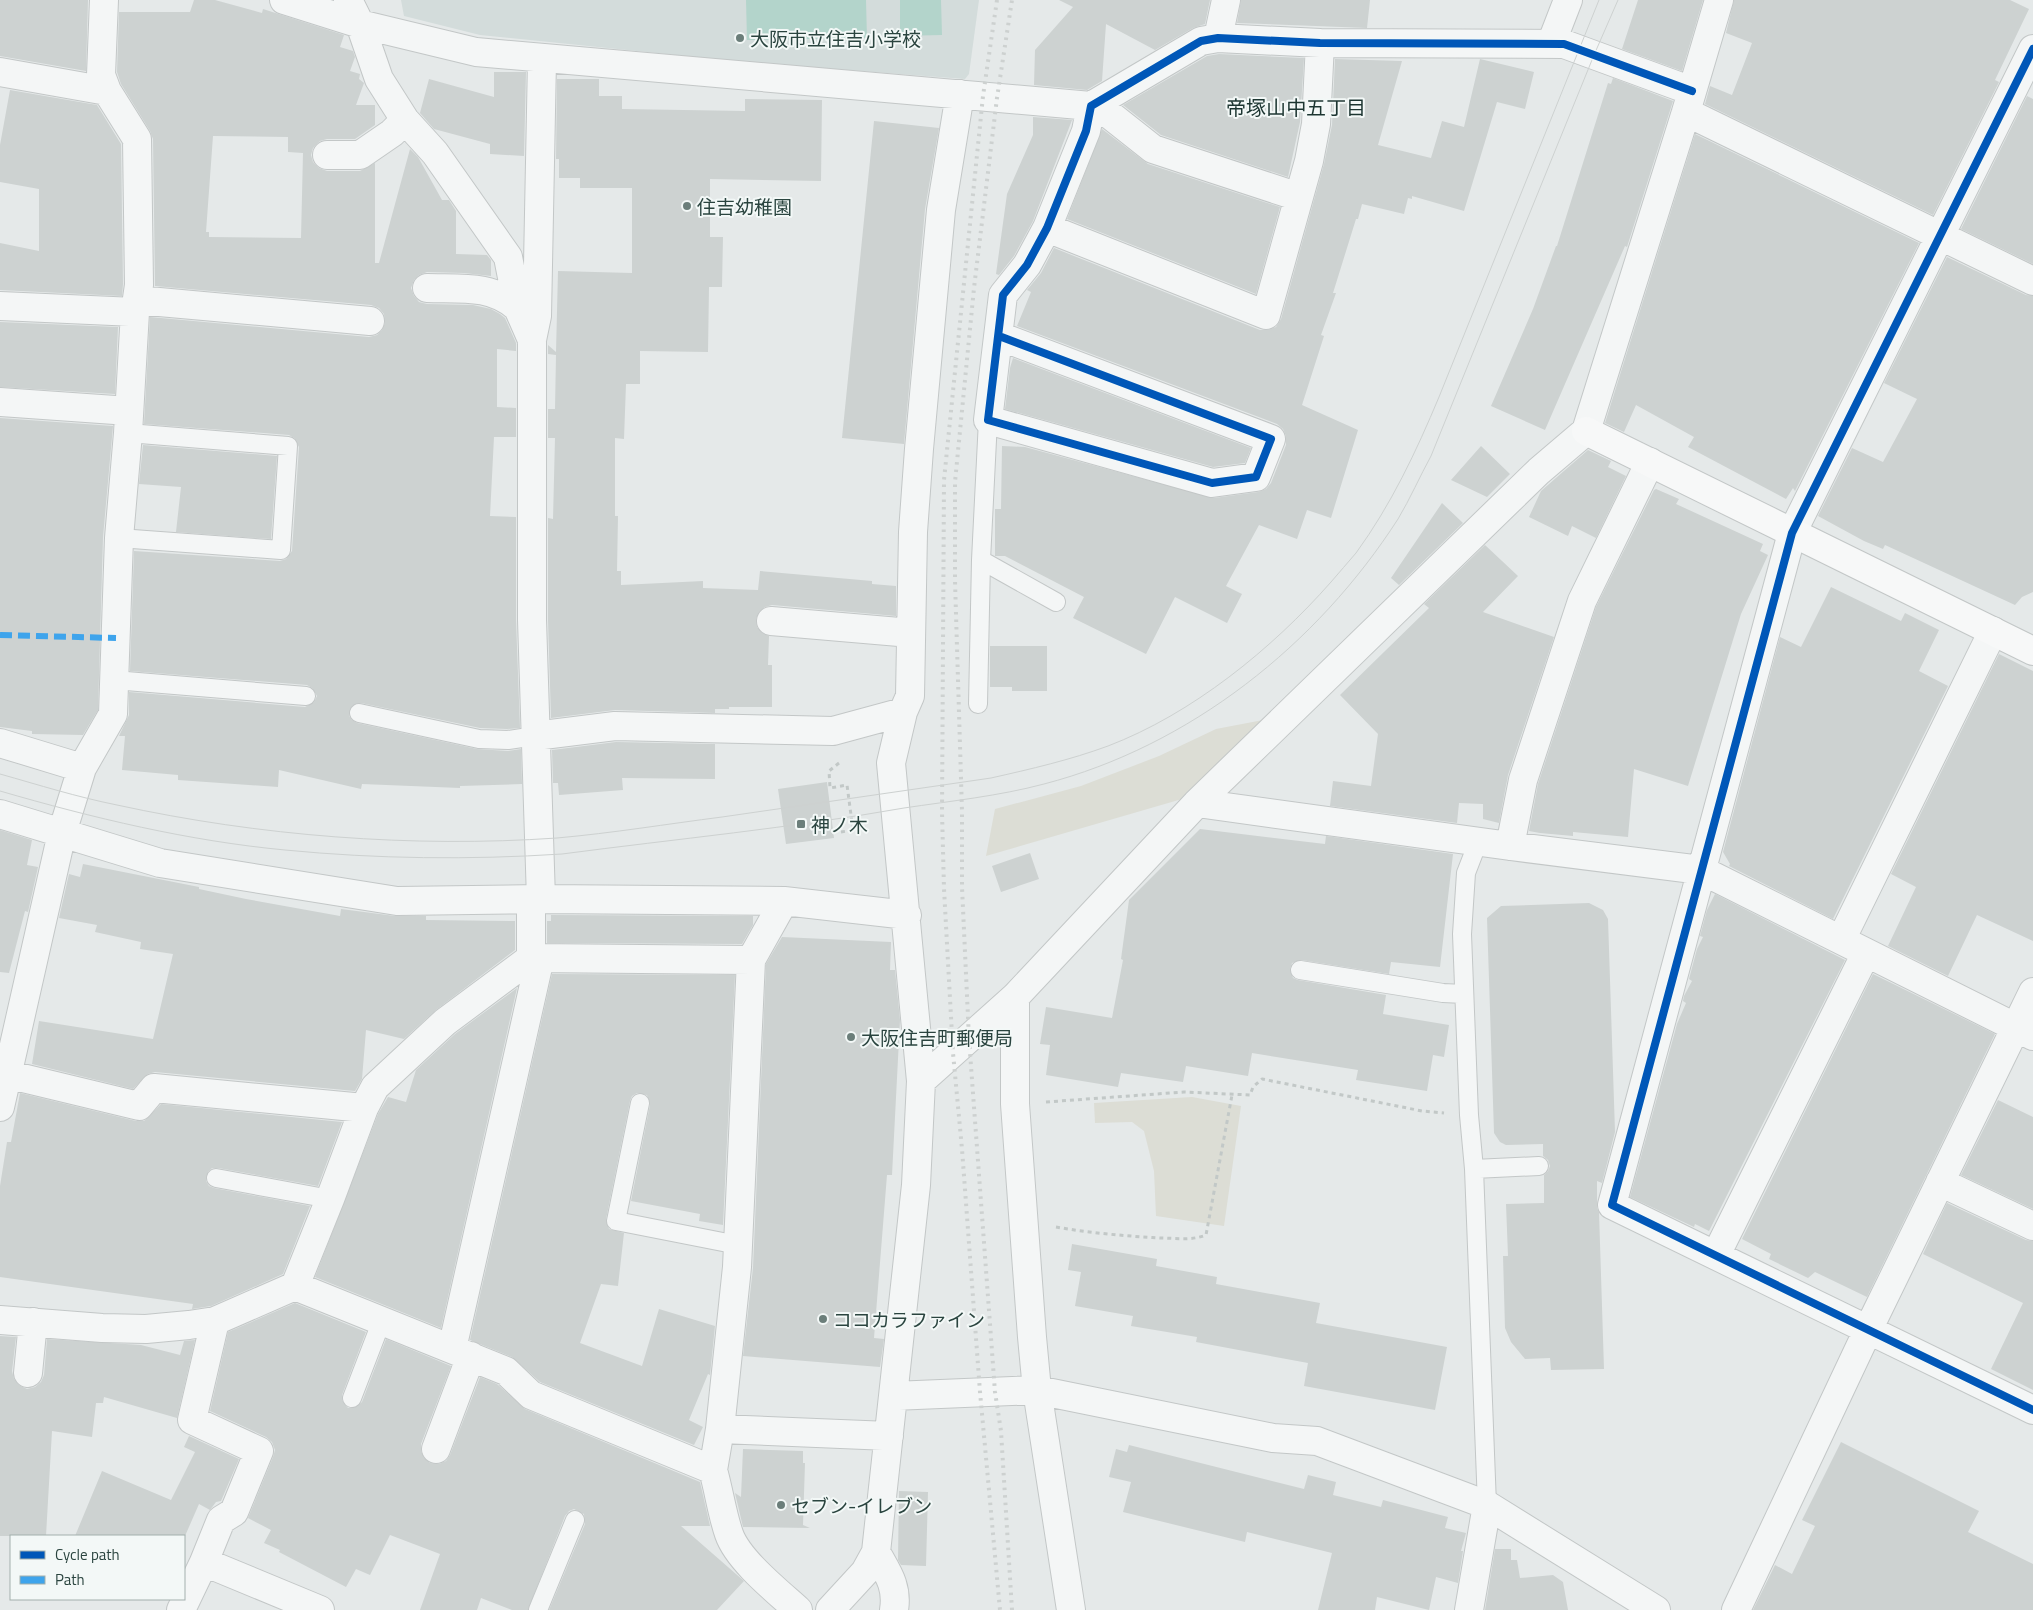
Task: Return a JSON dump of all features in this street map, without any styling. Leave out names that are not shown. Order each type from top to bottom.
[{"type":"street","points":[[0,1107],[62,833],[82,768],[113,714],[119,538],[139,285],[137,139],[108,92],[101,75],[104,0]]},
{"type":"street","points":[[284,0],[360,24],[476,52],[542,60],[588,61],[1090,106],[1110,115],[1153,149],[1299,196]]},
{"type":"street","points":[[348,0],[360,24],[379,79],[404,120],[435,152],[508,256],[518,308],[532,340]]},
{"type":"street","points":[[1218,38],[1226,0]]},
{"type":"street","points":[[1551,44],[1568,0]]},
{"type":"street","points":[[921,1081],[1015,997],[1198,804],[1539,471],[1586,431],[1719,0]]},
{"type":"street","points":[[1090,106],[1201,41],[1218,38],[1320,43],[1564,44],[1689,102],[1940,236],[2033,281]]},
{"type":"street","points":[[1047,228],[1266,315],[1309,161],[1316,124],[1320,43]]},
{"type":"street","points":[[2033,49],[2026,82],[1940,236],[1792,533],[1612,1205],[2033,1410]]},
{"type":"street","points":[[436,1449],[461,1352],[535,958],[532,340],[537,316],[542,60]]},
{"type":"street","points":[[0,72],[108,92]]},
{"type":"street","points":[[830,1610],[865,1572],[876,1552],[916,1185],[921,1081],[907,915],[891,763],[903,712],[910,696],[913,532],[924,382],[941,210],[960,94]]},
{"type":"street","points":[[999,336],[1271,439],[1256,477],[1212,483],[988,420],[1003,295],[1027,265],[1047,228],[1086,130],[1090,106]]},
{"type":"street","points":[[327,155],[360,155],[392,133],[404,120]]},
{"type":"street","points":[[427,288],[484,290],[508,299],[518,308]]},
{"type":"street","points":[[0,306],[136,306],[370,321]]},
{"type":"street","points":[[0,402],[129,422]]},
{"type":"street","points":[[1586,431],[2033,651]]},
{"type":"street","points":[[1510,846],[1523,780],[1582,601],[1650,462]]},
{"type":"street","points":[[771,621],[911,634]]},
{"type":"street","points":[[1841,940],[1993,631]]},
{"type":"street","points":[[535,736],[615,726],[833,731],[903,712]]},
{"type":"street","points":[[0,743],[82,768]]},
{"type":"street","points":[[1198,804],[1701,870],[2024,1032]]},
{"type":"street","points":[[0,814],[160,864],[397,901],[536,899],[784,901],[907,915]]},
{"type":"street","points":[[784,901],[751,960],[738,1245],[720,1429],[713,1470],[729,1534],[737,1550],[770,1585],[798,1610]]},
{"type":"street","points":[[1716,1255],[1866,953]]},
{"type":"street","points":[[0,1320],[102,1328],[146,1329],[215,1321],[295,1286],[364,1108],[374,1087],[438,1029],[535,958],[751,960]]},
{"type":"street","points":[[1736,1610],[1940,1182],[2024,1032],[2033,992]]},
{"type":"street","points":[[1015,997],[1016,1104],[1023,1222],[1037,1390],[1071,1610]]},
{"type":"street","points":[[6,1074],[139,1106],[154,1088],[364,1108]]},
{"type":"street","points":[[1940,1182],[2033,1226]]},
{"type":"street","points":[[295,1286],[506,1371],[530,1395],[713,1470]]},
{"type":"street","points":[[181,1610],[204,1562],[221,1520],[234,1512],[259,1451],[192,1420],[215,1321]]},
{"type":"street","points":[[28,1373],[33,1322]]},
{"type":"street","points":[[893,1396],[1037,1390],[1273,1438],[1317,1441],[1487,1504],[1656,1610]]},
{"type":"street","points":[[720,1429],[889,1436]]},
{"type":"street","points":[[1469,1610],[1487,1504]]},
{"type":"street","points":[[876,1552],[893,1581],[894,1610]]},
{"type":"street","points":[[204,1562],[320,1610]]},
{"type":"lane","points":[[978,704],[981,560],[988,420]]},
{"type":"lane","points":[[119,538],[281,550],[288,446],[129,422]]},
{"type":"lane","points":[[981,560],[1056,602]]},
{"type":"lane","points":[[114,680],[306,696]]},
{"type":"lane","points":[[359,713],[479,739],[508,740],[535,736]]},
{"type":"lane","points":[[1478,842],[1466,873],[1462,934],[1469,1116],[1474,1169],[1487,1504]]},
{"type":"lane","points":[[1300,970],[1443,993],[1464,994]]},
{"type":"lane","points":[[640,1103],[616,1221],[738,1245]]},
{"type":"lane","points":[[1474,1169],[1539,1166]]},
{"type":"lane","points":[[216,1178],[330,1199]]},
{"type":"lane","points":[[352,1398],[382,1320]]},
{"type":"lane","points":[[538,1610],[575,1520]]},
{"type":"path","points":[[828,771],[830,788],[847,785],[853,830]]},
{"type":"path","points":[[841,832],[867,828]]},
{"type":"path","points":[[1016,1104],[1184,1092],[1250,1095],[1253,1087],[1262,1079],[1422,1111],[1469,1116]]},
{"type":"path","points":[[1023,1222],[1085,1232],[1143,1237],[1196,1239],[1206,1235],[1232,1095]]},
{"type":"shaded area","name":"大阪市立住吉小学校","points":[[401,0],[979,0],[969,74],[965,79],[744,62],[480,35],[404,16]]},
{"type":"shaded area","points":[[746,0],[866,0],[867,38],[747,40]]},
{"type":"shaded area","points":[[900,0],[941,0],[942,35],[900,36]]},
{"type":"shaded area","points":[[1263,720],[1182,799],[986,856],[995,809],[1081,786],[1159,756],[1216,729]]},
{"type":"shaded area","points":[[1192,1097],[1241,1106],[1224,1226],[1156,1216],[1154,1171],[1144,1131],[1132,1122],[1095,1123],[1094,1103]]},
{"type":"building","points":[[0,0],[88,0],[86,71],[0,56]]},
{"type":"building","points":[[194,0],[215,0],[262,13],[263,9],[344,35],[340,47],[353,51],[355,57],[350,71],[360,74],[359,79],[364,83],[356,105],[375,105],[375,125],[355,139],[327,139],[320,141],[313,148],[311,155],[313,162],[319,168],[327,171],[360,171],[375,163],[375,263],[379,263],[410,149],[418,157],[442,200],[449,200],[456,211],[456,254],[487,255],[491,260],[491,276],[427,272],[419,275],[414,280],[411,288],[419,302],[427,304],[473,305],[491,309],[505,318],[516,343],[516,351],[497,349],[497,407],[516,408],[516,437],[494,437],[490,516],[516,517],[516,620],[520,728],[480,728],[361,703],[352,706],[349,716],[357,723],[477,749],[508,751],[521,749],[522,784],[460,786],[460,788],[362,784],[361,789],[279,770],[278,787],[178,780],[178,775],[122,770],[125,736],[119,736],[129,715],[129,692],[305,707],[314,702],[317,696],[312,688],[307,685],[130,671],[134,551],[280,561],[286,559],[292,551],[299,447],[294,438],[289,435],[144,424],[150,317],[369,337],[377,335],[385,323],[384,314],[379,308],[371,305],[155,286],[153,139],[121,84],[117,72],[119,12],[190,12]],"holes":[[[213,136],[288,137],[288,152],[303,153],[301,238],[209,237],[209,232],[206,232]]]},
{"type":"building","points":[[1059,0],[1210,0],[1205,24],[1193,28],[1155,50],[1106,24],[1102,81],[1087,90],[1034,85],[1035,50],[1073,7]]},
{"type":"building","points":[[1241,0],[1370,0],[1367,28],[1237,23]]},
{"type":"building","points":[[1638,0],[1703,0],[1682,71],[1622,49]]},
{"type":"building","points":[[1734,0],[2010,0],[2029,9],[1995,80],[1999,82],[1933,215],[1705,104],[1710,86],[1732,95],[1752,43],[1726,33]]},
{"type":"building","points":[[1219,54],[1304,58],[1300,122],[1288,177],[1161,135],[1123,105],[1207,56]]},
{"type":"building","points":[[1335,59],[1402,61],[1378,145],[1431,158],[1442,121],[1464,127],[1480,59],[1534,72],[1525,109],[1497,102],[1464,211],[1412,196],[1412,199],[1408,198],[1404,214],[1362,204],[1333,293],[1336,293],[1321,335],[1324,336],[1302,405],[1358,430],[1331,518],[1307,510],[1297,539],[1259,525],[1226,586],[1242,594],[1227,623],[1175,597],[1146,654],[1073,618],[1084,597],[1005,556],[995,556],[995,509],[1001,509],[1002,446],[1025,447],[1214,498],[1258,492],[1266,489],[1271,483],[1286,445],[1286,436],[1283,429],[1277,424],[1017,326],[1031,292],[1027,290],[1041,273],[1054,248],[1260,330],[1276,327],[1281,319],[1324,164],[1332,125]]},
{"type":"building","points":[[494,72],[526,72],[524,156],[490,154],[490,144],[434,129],[420,113],[429,79],[494,97]]},
{"type":"building","points":[[1613,78],[1673,101],[1627,247],[1625,246],[1545,430],[1491,406],[1533,309],[1557,246],[1608,83],[1611,84]]},
{"type":"building","points":[[557,79],[599,79],[599,96],[622,96],[622,109],[745,111],[745,99],[822,100],[821,181],[710,179],[710,237],[723,237],[722,287],[709,287],[708,352],[640,351],[640,384],[626,384],[624,439],[615,438],[615,516],[618,516],[617,571],[621,571],[621,585],[703,581],[703,588],[758,590],[760,571],[872,581],[872,584],[896,586],[896,616],[772,605],[765,607],[759,612],[756,619],[757,627],[762,633],[769,636],[768,665],[772,665],[772,707],[729,707],[729,709],[715,709],[715,713],[615,710],[551,718],[548,620],[548,518],[553,519],[555,438],[548,438],[548,409],[555,409],[556,355],[548,354],[548,345],[556,352],[558,271],[632,273],[632,188],[580,188],[580,178],[559,178],[559,159],[556,159]]},
{"type":"building","points":[[10,90],[97,105],[121,144],[122,296],[0,290],[0,243],[39,251],[39,189],[0,182],[0,145]]},
{"type":"building","points":[[2027,96],[2033,99],[2033,264],[1961,229]]},
{"type":"building","points":[[1033,117],[1072,120],[1033,221],[1014,256],[999,275],[996,274],[1007,194],[1033,135]]},
{"type":"building","points":[[874,121],[939,128],[925,209],[904,444],[842,438]]},
{"type":"building","points":[[1102,129],[1148,164],[1280,207],[1256,294],[1067,219]]},
{"type":"building","points":[[1695,134],[1919,243],[1795,491],[1793,488],[1786,499],[1688,447],[1694,437],[1636,405],[1624,432],[1605,423]]},
{"type":"building","points":[[1947,257],[2026,295],[2033,296],[2033,592],[2022,597],[2015,605],[1885,545],[1883,549],[1864,541],[1818,516],[1852,448],[1883,462],[1917,399],[1884,383]]},
{"type":"building","points":[[0,322],[118,327],[115,394],[0,387]]},
{"type":"building","points":[[1013,358],[1251,448],[1245,463],[1213,467],[1005,409]]},
{"type":"building","points":[[0,418],[113,426],[103,537],[98,710],[83,735],[32,734],[32,731],[0,727]]},
{"type":"building","points":[[143,445],[277,456],[271,539],[176,532],[181,487],[139,484]]},
{"type":"building","points":[[1481,446],[1510,474],[1487,497],[1451,480]]},
{"type":"building","points":[[1588,450],[1611,461],[1608,467],[1626,476],[1596,538],[1572,526],[1568,536],[1529,517],[1541,491]]},
{"type":"building","points":[[1656,489],[1679,499],[1676,504],[1763,544],[1760,551],[1768,555],[1741,614],[1688,786],[1634,769],[1628,837],[1573,832],[1573,836],[1529,831],[1538,784],[1596,607]]},
{"type":"building","points":[[1442,503],[1463,523],[1399,585],[1391,578]]},
{"type":"building","points":[[1485,545],[1518,576],[1483,612],[1554,637],[1508,775],[1499,823],[1483,819],[1483,804],[1459,803],[1457,823],[1330,806],[1333,781],[1371,786],[1378,734],[1340,695],[1429,608],[1424,604]]},
{"type":"building","points":[[1831,587],[1901,621],[1905,613],[1939,630],[1919,671],[1948,686],[1833,919],[1729,866],[1730,864],[1723,852],[1780,637],[1801,647]]},
{"type":"building","points":[[990,646],[1047,646],[1047,691],[1012,691],[1012,687],[990,687]]},
{"type":"building","points":[[1999,654],[2033,671],[2033,941],[1977,915],[1948,976],[1888,946],[1916,887],[1891,874]]},
{"type":"building","points":[[616,742],[715,744],[715,779],[622,778],[623,790],[559,795],[558,783],[553,783],[552,750]]},
{"type":"building","points":[[827,782],[834,838],[786,844],[778,789]]},
{"type":"building","points":[[1200,829],[1325,844],[1326,836],[1453,854],[1440,967],[1391,962],[1389,974],[1301,960],[1292,963],[1290,969],[1293,978],[1298,980],[1386,995],[1383,1014],[1449,1025],[1444,1057],[1433,1055],[1427,1091],[1356,1080],[1358,1070],[1252,1053],[1248,1076],[1186,1066],[1183,1082],[1121,1073],[1118,1087],[1046,1075],[1050,1045],[1040,1044],[1046,1007],[1112,1018],[1123,960],[1121,959],[1129,900]]},
{"type":"building","points":[[0,830],[32,840],[27,865],[38,867],[28,912],[25,911],[9,973],[0,972]]},
{"type":"building","points":[[1030,853],[1039,879],[1001,892],[992,866]]},
{"type":"building","points":[[83,864],[199,887],[199,889],[246,899],[340,916],[341,909],[395,916],[426,916],[426,920],[515,921],[515,950],[436,1010],[404,1039],[366,1030],[362,1079],[355,1091],[155,1072],[148,1074],[133,1089],[32,1064],[39,1021],[153,1039],[173,954],[140,949],[141,942],[95,932],[97,925],[59,918],[69,874],[80,877]]},
{"type":"building","points":[[1715,894],[1845,960],[1709,1231],[1695,1224],[1694,1227],[1630,1197],[1677,1024],[1686,1003],[1683,1001],[1684,996],[1692,981],[1689,979],[1697,949],[1703,937],[1700,936],[1707,910]]},
{"type":"building","points":[[1589,903],[1603,910],[1608,919],[1615,1132],[1602,1183],[1597,1181],[1604,1369],[1551,1370],[1550,1358],[1525,1359],[1511,1342],[1505,1328],[1503,1256],[1508,1256],[1506,1204],[1544,1203],[1544,1175],[1550,1166],[1548,1160],[1543,1156],[1543,1144],[1506,1145],[1500,1142],[1494,1133],[1487,918],[1501,906]]},
{"type":"building","points":[[551,915],[753,916],[753,925],[742,944],[547,943],[547,921],[551,921]]},
{"type":"building","points":[[782,937],[891,942],[890,970],[895,970],[900,1020],[892,1175],[887,1175],[874,1338],[884,1339],[880,1367],[743,1356],[753,1268],[766,964]]},
{"type":"building","points":[[552,974],[735,975],[723,1225],[699,1221],[700,1214],[631,1201],[650,1105],[647,1095],[637,1093],[632,1096],[606,1219],[609,1229],[624,1233],[618,1286],[601,1284],[580,1343],[642,1366],[659,1309],[715,1326],[710,1375],[708,1374],[689,1420],[703,1427],[694,1445],[540,1382],[512,1357],[470,1340]]},
{"type":"building","points":[[1873,974],[1995,1034],[1867,1297],[1815,1272],[1808,1278],[1769,1259],[1771,1254],[1742,1239]]},
{"type":"building","points":[[517,988],[441,1328],[315,1277],[378,1114],[388,1097],[406,1102],[416,1070],[455,1034]]},
{"type":"building","points":[[20,1093],[136,1121],[144,1121],[161,1104],[342,1122],[318,1186],[218,1168],[212,1168],[208,1172],[206,1181],[209,1186],[214,1188],[310,1206],[283,1274],[211,1306],[192,1309],[193,1304],[0,1277],[0,1186],[7,1142],[11,1142]]},
{"type":"building","points":[[1998,1100],[2033,1117],[2033,1209],[1961,1175]]},
{"type":"building","points":[[1947,1203],[2026,1240],[2033,1241],[2033,1390],[1991,1369],[2023,1303],[1923,1254]]},
{"type":"building","points":[[1072,1244],[1157,1259],[1156,1266],[1217,1277],[1216,1284],[1320,1303],[1316,1323],[1447,1347],[1435,1410],[1304,1386],[1308,1363],[1196,1342],[1197,1337],[1131,1326],[1133,1316],[1075,1306],[1081,1272],[1068,1270]]},
{"type":"building","points":[[295,1303],[366,1332],[342,1395],[342,1400],[348,1408],[354,1408],[362,1402],[386,1339],[451,1366],[421,1444],[424,1458],[430,1463],[439,1464],[446,1461],[450,1455],[480,1377],[497,1384],[525,1409],[700,1482],[710,1526],[681,1526],[744,1581],[717,1610],[549,1610],[585,1524],[584,1514],[574,1509],[565,1516],[528,1610],[512,1610],[481,1598],[477,1610],[420,1610],[440,1554],[390,1535],[370,1575],[356,1569],[346,1587],[264,1543],[271,1530],[248,1518],[273,1457],[275,1450],[272,1442],[266,1437],[210,1411],[228,1332]]},
{"type":"building","points":[[0,1336],[16,1337],[12,1371],[14,1379],[19,1385],[27,1389],[35,1387],[41,1382],[44,1375],[47,1339],[141,1345],[180,1355],[184,1341],[195,1340],[177,1418],[104,1397],[103,1403],[96,1403],[92,1437],[52,1431],[46,1535],[0,1536]]},
{"type":"building","points":[[189,1436],[239,1459],[221,1501],[216,1502],[210,1510],[199,1504],[185,1536],[75,1535],[102,1471],[171,1500],[195,1452],[184,1447]]},
{"type":"building","points":[[1841,1442],[1979,1511],[1968,1532],[2033,1564],[2033,1610],[1753,1610],[1775,1565],[1792,1574],[1815,1526],[1802,1520]]},
{"type":"building","points":[[1129,1445],[1304,1489],[1308,1475],[1336,1482],[1333,1495],[1381,1507],[1383,1500],[1448,1517],[1445,1528],[1466,1533],[1461,1551],[1463,1551],[1458,1583],[1436,1577],[1429,1610],[1377,1597],[1375,1610],[1318,1610],[1332,1553],[1247,1532],[1245,1542],[1123,1512],[1131,1482],[1109,1477],[1116,1449],[1127,1452]]},
{"type":"building","points":[[743,1449],[803,1451],[803,1463],[805,1463],[803,1525],[810,1528],[743,1527],[735,1493],[741,1497]]},
{"type":"building","points":[[899,1491],[928,1492],[926,1566],[901,1565],[898,1560]]},
{"type":"building","points":[[1495,1549],[1511,1549],[1511,1560],[1517,1560],[1520,1578],[1553,1575],[1563,1582],[1568,1610],[1485,1610]]},
{"type":"tram line","points":[[0,774],[102,802],[225,825],[336,837],[392,840],[502,841],[557,838],[619,831],[991,778],[1079,756],[1139,733],[1200,698],[1257,655],[1308,607],[1353,557],[1369,535],[1392,497],[1412,458],[1439,397],[1599,0]]},
{"type":"tram line","points":[[0,791],[141,827],[249,846],[389,857],[527,856],[562,854],[819,822],[992,795],[1044,784],[1098,767],[1150,744],[1199,717],[1245,684],[1289,648],[1329,608],[1366,565],[1398,519],[1431,456],[1618,0]]},
{"type":"railway","points":[[997,0],[983,96],[944,480],[942,812],[944,889],[953,1053],[980,1392],[1000,1610]]},
{"type":"railway","points":[[1012,0],[997,98],[974,288],[955,482],[955,581],[962,811],[962,887],[969,1039],[995,1392],[1001,1431],[1012,1610]]},
{"type":"marked path","points":[[0,635],[116,638]]},
{"type":"cycle path","points":[[999,336],[1271,439],[1256,477],[1212,483],[988,420],[1003,295],[1027,265],[1047,228],[1086,131],[1091,106],[1201,41],[1218,38],[1320,43],[1564,44],[1692,91]]},
{"type":"cycle path","points":[[2033,49],[1792,533],[1612,1205],[2033,1410]]},
{"type":"place","name":"大阪市立住吉小学校","points":[[740,38]]},
{"type":"place","name":"住吉幼稚園","points":[[687,206]]},
{"type":"place","name":"神ノ木","points":[[801,824]]},
{"type":"place","name":"大阪住吉町郵便局","points":[[851,1037]]},
{"type":"place","name":"ココカラファイン","points":[[823,1319]]},
{"type":"place","name":"セブン-イレブン","points":[[781,1505]]},
{"type":"district","name":"帝塚山中五丁目","points":[[1296,107]]}]
